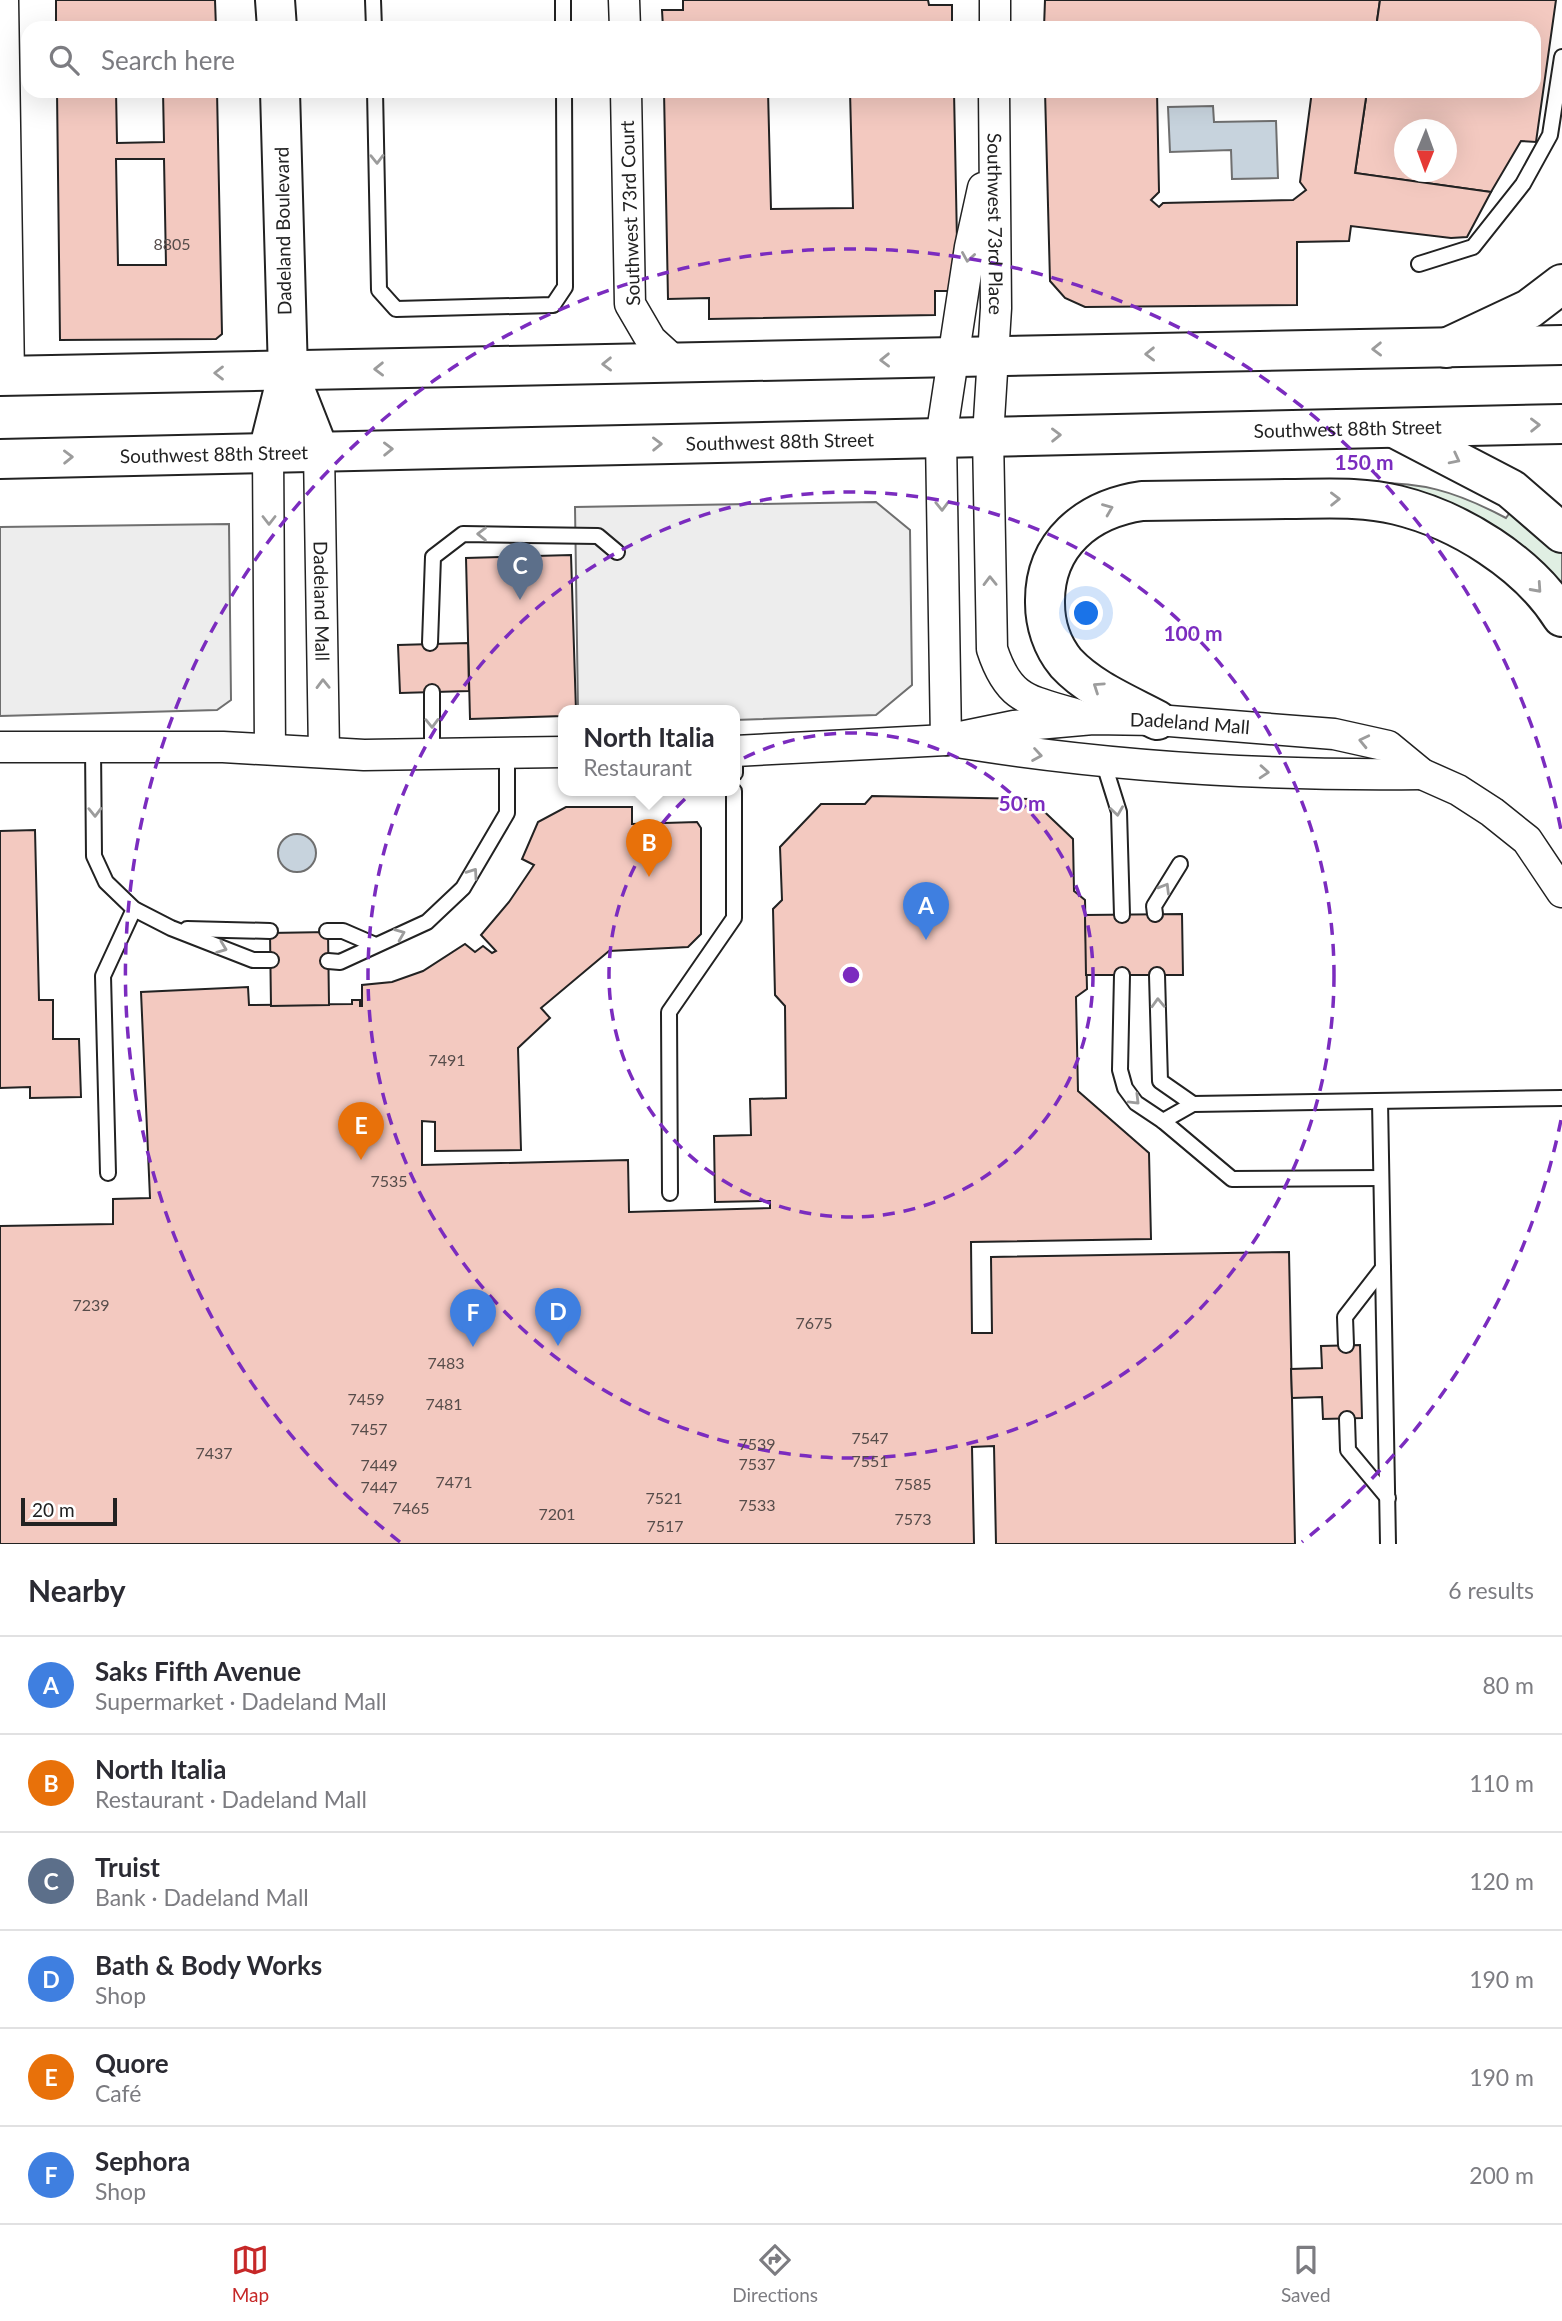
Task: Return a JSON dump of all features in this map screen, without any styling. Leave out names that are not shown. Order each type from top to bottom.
[{"type":"main road","points":[[275,0],[276,21]]},
{"type":"main road","name":"Dadeland Boulevard","points":[[268,452],[288,372],[280,98]]},
{"type":"main road","points":[[1446,348],[1529,309],[1562,284]]},
{"type":"main road","points":[[5,376],[1562,345]]},
{"type":"main road","name":"Dadeland Boulevard","points":[[288,372],[319,451]]},
{"type":"main road","name":"Southwest 88th Street","points":[[0,458],[1562,424]]},
{"type":"main road","points":[[1394,428],[1502,484],[1543,514],[1562,533]]},
{"type":"main road","points":[[1157,720],[1096,688],[1067,663],[1051,639],[1045,614],[1045,586],[1051,559],[1071,531],[1093,515],[1120,504],[1142,501],[1354,498],[1398,505],[1464,533],[1499,554],[1531,580],[1562,617]]},
{"type":"street","points":[[3,0],[5,376]]},
{"type":"street","points":[[624,0],[625,21]]},
{"type":"street","points":[[995,0],[995,21]]},
{"type":"street","name":"Southwest 73rd Court","points":[[626,98],[630,304],[651,340],[675,362]]},
{"type":"street","name":"Southwest 73rd Place","points":[[993,357],[996,308],[994,98]]},
{"type":"street","points":[[946,740],[942,438],[970,247],[994,143]]},
{"type":"street","points":[[993,357],[988,436],[992,649],[1001,677],[1027,699],[1093,719]]},
{"type":"street","name":"Dadeland Mall","points":[[319,451],[324,752]]},
{"type":"street","points":[[268,452],[270,749]]},
{"type":"street","name":"Dadeland Mall","points":[[740,751],[946,740],[1014,726],[1093,719],[1157,720],[1334,734],[1388,746],[1422,774],[1481,805],[1527,840],[1562,892]]},
{"type":"street","name":"Dadeland Mall","points":[[946,740],[1059,758],[1317,775],[1422,774]]},
{"type":"street","points":[[0,747],[558,752]]},
{"type":"lane","points":[[373,0],[374,21]]},
{"type":"lane","points":[[563,0],[564,21]]},
{"type":"lane","points":[[1419,264],[1473,247],[1523,184],[1550,135],[1558,53]]},
{"type":"lane","points":[[375,98],[379,290],[396,309],[553,304],[565,287],[564,98]]},
{"type":"lane","points":[[430,643],[433,557],[463,534],[598,536],[617,552]]},
{"type":"lane","points":[[432,692],[432,753]]},
{"type":"lane","points":[[93,748],[94,856],[106,882],[134,909],[175,929],[253,960],[271,960]]},
{"type":"lane","points":[[328,961],[340,962],[373,944],[426,922],[463,888],[479,865],[506,813],[507,753]]},
{"type":"lane","points":[[1103,761],[1119,812],[1122,915]]},
{"type":"lane","points":[[670,1193],[669,1012],[734,918],[734,796]]},
{"type":"lane","points":[[1155,914],[1154,906],[1180,864]]},
{"type":"lane","points":[[108,1173],[103,976],[134,909]]},
{"type":"lane","points":[[175,929],[270,931]]},
{"type":"lane","points":[[327,931],[343,931],[373,944]]},
{"type":"lane","points":[[1122,975],[1120,1070],[1125,1088],[1136,1103],[1163,1121],[1232,1180],[1381,1178]]},
{"type":"lane","points":[[1157,975],[1160,1081],[1193,1104]]},
{"type":"lane","points":[[1163,1121],[1193,1104],[1562,1098]]},
{"type":"lane","points":[[1380,1101],[1388,1544]]},
{"type":"lane","points":[[1346,1345],[1345,1317],[1383,1268]]},
{"type":"lane","points":[[1347,1419],[1348,1450],[1388,1498]]},
{"type":"green space","points":[[1362,483],[1402,484],[1437,490],[1470,501],[1506,518],[1513,508],[1562,552],[1562,588]]},
{"type":"shaded area","points":[[1213,106],[1214,122],[1276,121],[1278,178],[1232,179],[1231,150],[1170,152],[1168,107]]},
{"type":"shaded area","points":[[876,502],[910,530],[912,685],[876,715],[740,720],[740,705],[578,705],[575,507]]},
{"type":"shaded area","points":[[229,524],[231,700],[217,710],[0,716],[0,527]]},
{"type":"shaded area","points":[[297,834],[311,839],[316,853],[311,867],[297,872],[283,867],[278,853],[283,839]]},
{"type":"building","points":[[56,0],[215,0],[216,21],[56,21]]},
{"type":"building","points":[[683,0],[928,0],[929,5],[952,5],[952,21],[663,21],[662,10],[683,10]]},
{"type":"building","points":[[1045,0],[1380,0],[1377,21],[1044,21]]},
{"type":"building","points":[[1380,0],[1556,0],[1536,142],[1521,141],[1491,192],[1419,182],[1457,182],[1457,119],[1394,119],[1394,178],[1355,173],[1366,98],[1541,98],[1541,21],[1377,21]]},
{"type":"building","points":[[57,98],[116,98],[117,143],[164,142],[163,98],[217,98],[222,334],[216,339],[60,340]],"holes":[[[116,159],[164,159],[166,265],[118,265]]]},
{"type":"building","points":[[664,98],[768,98],[771,209],[853,208],[850,98],[954,98],[958,291],[935,291],[935,315],[709,319],[709,298],[668,299]]},
{"type":"building","points":[[1045,98],[1157,98],[1159,192],[1151,200],[1159,207],[1163,203],[1293,200],[1306,190],[1300,182],[1311,98],[1366,98],[1355,173],[1394,178],[1394,182],[1419,182],[1491,192],[1467,237],[1451,238],[1351,226],[1349,241],[1297,242],[1297,305],[1085,307],[1065,298],[1050,281]]},
{"type":"building","points":[[571,555],[576,705],[558,705],[558,716],[470,719],[466,558]]},
{"type":"building","points":[[468,643],[469,691],[400,693],[398,645]]},
{"type":"building","points":[[872,796],[1031,799],[1073,839],[1074,891],[1085,900],[1087,989],[1076,997],[1078,1091],[1149,1153],[1151,1239],[971,1242],[972,1333],[992,1333],[991,1257],[1289,1252],[1295,1544],[996,1544],[994,1446],[972,1447],[974,1544],[0,1544],[0,1226],[113,1224],[113,1199],[150,1198],[141,992],[248,987],[249,1005],[352,1004],[352,1000],[360,1000],[362,1006],[362,985],[392,982],[423,971],[465,944],[475,952],[483,946],[492,953],[496,951],[481,935],[509,902],[534,865],[522,859],[538,822],[566,807],[632,807],[632,824],[697,822],[701,828],[701,934],[688,947],[609,951],[541,1008],[550,1018],[518,1048],[521,1150],[435,1151],[435,1122],[422,1121],[422,1165],[628,1160],[629,1212],[770,1208],[770,1201],[715,1202],[714,1136],[751,1135],[750,1099],[786,1098],[785,1006],[775,995],[773,909],[782,900],[780,847],[821,804],[865,804]]},
{"type":"building","points":[[35,830],[39,1000],[53,1000],[53,1039],[79,1039],[81,1097],[30,1098],[30,1087],[0,1088],[0,831]]},
{"type":"building","points":[[1182,914],[1183,975],[1086,975],[1085,915]]},
{"type":"building","points":[[328,932],[329,1005],[271,1006],[270,933]]},
{"type":"building","points":[[1360,1345],[1362,1418],[1323,1419],[1322,1397],[1292,1398],[1291,1369],[1322,1368],[1321,1346]]},
{"type":"place","name":"Truist","points":[[520,600]]},
{"type":"place","name":"North Italia","points":[[649,877]]},
{"type":"place","name":"Saks Fifth Avenue","points":[[926,940]]},
{"type":"place","name":"Quore","points":[[361,1160]]},
{"type":"place","name":"Bath & Body Works","points":[[558,1346]]},
{"type":"place","name":"Sephora","points":[[473,1347]]}]
